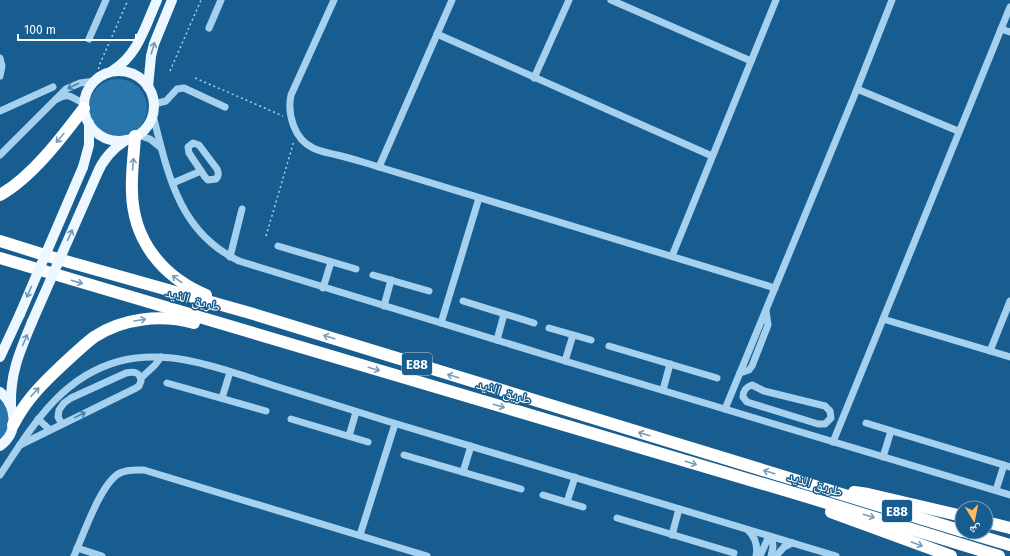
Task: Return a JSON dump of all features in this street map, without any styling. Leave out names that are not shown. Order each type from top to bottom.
[{"type":"highway","points":[[0,196],[22,179],[44,157],[65,133],[84,105]]},
{"type":"highway","points":[[133,137],[132,193],[134,212],[139,230],[147,246],[157,261],[185,285],[250,313]]},
{"type":"highway","name":"طريق الذيد","points":[[0,241],[51,257],[250,313],[954,529]]},
{"type":"highway","name":"طريق الذيد","points":[[0,258],[804,496],[999,556]]},
{"type":"highway","points":[[13,424],[28,401],[42,384],[80,348],[95,337],[112,328],[137,320],[150,318],[170,318],[237,334],[270,338]]},
{"type":"highway","points":[[833,492],[868,494],[954,514]]},
{"type":"highway","points":[[804,496],[823,508],[843,517],[951,556]]},
{"type":"highway","points":[[994,524],[1010,528]]},
{"type":"highway","points":[[993,540],[1010,545]]},
{"type":"main road","points":[[148,87],[151,56],[154,44],[172,0]]},
{"type":"main road","points":[[0,358],[83,166],[89,145],[89,123],[84,105],[88,91],[97,79],[112,72],[122,65],[132,54],[153,1]]},
{"type":"main road","points":[[11,405],[13,370],[32,322],[97,174],[105,158],[111,151],[133,137],[149,123],[153,115],[154,104],[151,92],[141,79],[122,71],[112,72]]},
{"type":"main road","points":[[89,123],[94,130],[105,137],[118,140],[133,137]]},
{"type":"main road","points":[[0,392],[5,396],[11,405],[14,414],[10,434],[0,446]]},
{"type":"street","points":[[89,39],[106,0]]},
{"type":"street","points":[[209,28],[221,0]]},
{"type":"street","points":[[334,0],[291,95],[290,101],[289,108],[295,126],[304,142],[310,146],[321,151],[379,167],[775,288]]},
{"type":"street","points":[[379,167],[452,0]]},
{"type":"street","points":[[534,78],[569,0]]},
{"type":"street","points":[[611,0],[751,61]]},
{"type":"street","points":[[672,256],[776,0]]},
{"type":"street","points":[[725,408],[892,0]]},
{"type":"street","points":[[833,442],[1010,7]]},
{"type":"street","points":[[1001,29],[1010,32]]},
{"type":"street","points":[[437,34],[712,156]]},
{"type":"street","points":[[0,58],[2,66],[0,76]]},
{"type":"street","points":[[0,155],[60,94],[73,85],[97,79]]},
{"type":"street","points":[[0,111],[53,87]]},
{"type":"street","points":[[154,104],[166,101],[177,89],[184,88],[225,107]]},
{"type":"street","points":[[857,88],[958,132]]},
{"type":"street","points":[[55,100],[63,96],[68,96],[84,105]]},
{"type":"street","points":[[153,115],[160,147],[183,208],[196,228],[212,244],[230,257],[248,265],[1010,495]]},
{"type":"street","points":[[133,137],[150,139],[160,147]]},
{"type":"street","points":[[196,143],[202,148],[219,172],[216,179],[212,181],[208,180],[201,171],[187,150],[190,144],[196,143]]},
{"type":"street","points":[[173,183],[201,171]]},
{"type":"street","points":[[441,323],[479,198]]},
{"type":"street","points":[[230,257],[242,208]]},
{"type":"street","points":[[278,246],[356,269]]},
{"type":"street","points":[[323,288],[331,262]]},
{"type":"street","points":[[373,275],[429,291]]},
{"type":"street","points":[[384,306],[391,280]]},
{"type":"street","points":[[463,301],[534,323]]},
{"type":"street","points":[[990,351],[1010,302]]},
{"type":"street","points":[[497,340],[504,314]]},
{"type":"street","points":[[883,319],[1010,357]]},
{"type":"street","points":[[550,328],[591,340]]},
{"type":"street","points":[[565,361],[573,335]]},
{"type":"street","points":[[610,346],[717,378]]},
{"type":"street","points":[[141,378],[161,357]]},
{"type":"street","points":[[0,475],[38,418],[65,389],[81,378],[99,369],[121,361],[161,357],[197,362],[356,412],[792,543],[815,553],[836,556]]},
{"type":"street","points":[[663,390],[670,364]]},
{"type":"street","points":[[222,398],[230,372]]},
{"type":"street","points":[[20,445],[136,388],[141,384],[141,378],[136,373],[126,373],[67,400],[59,410],[58,417],[62,424]]},
{"type":"street","points":[[167,383],[266,411]]},
{"type":"street","points":[[752,385],[764,391],[825,406],[830,411],[831,418],[825,424],[818,424],[808,421],[747,402],[743,394],[746,388],[752,385]]},
{"type":"street","points":[[753,418],[763,407]]},
{"type":"street","points":[[349,436],[356,412]]},
{"type":"street","points":[[38,418],[50,430]]},
{"type":"street","points":[[291,419],[368,442]]},
{"type":"street","points":[[808,421],[810,434]]},
{"type":"street","points":[[866,423],[1007,466],[996,490]]},
{"type":"street","points":[[360,535],[396,424]]},
{"type":"street","points":[[883,457],[891,431]]},
{"type":"street","points":[[463,472],[471,446]]},
{"type":"street","points":[[404,454],[521,489]]},
{"type":"street","points":[[74,556],[102,491],[109,480],[119,473],[132,470],[144,470],[427,556]]},
{"type":"street","points":[[567,502],[575,477]]},
{"type":"street","points":[[543,495],[583,507]]},
{"type":"street","points":[[672,535],[679,509]]},
{"type":"street","points":[[617,518],[734,553]]},
{"type":"street","points":[[748,530],[753,536],[756,544],[756,556]]},
{"type":"street","points":[[760,556],[770,537]]},
{"type":"street","points":[[770,537],[773,547],[771,556]]},
{"type":"street","points":[[776,556],[784,547],[792,543]]},
{"type":"street","points":[[77,548],[102,556]]},
{"type":"path","points":[[97,79],[99,66],[128,0]]},
{"type":"path","points":[[170,71],[201,0]]},
{"type":"path","points":[[195,78],[295,126],[266,236]]},
{"type":"shaded area","points":[[118,79],[134,84],[142,92],[147,108],[142,124],[134,132],[118,137],[102,132],[94,124],[89,108],[94,92],[102,84]]},
{"type":"shaded area","points":[[0,400],[8,412],[9,422],[0,443]]}]
